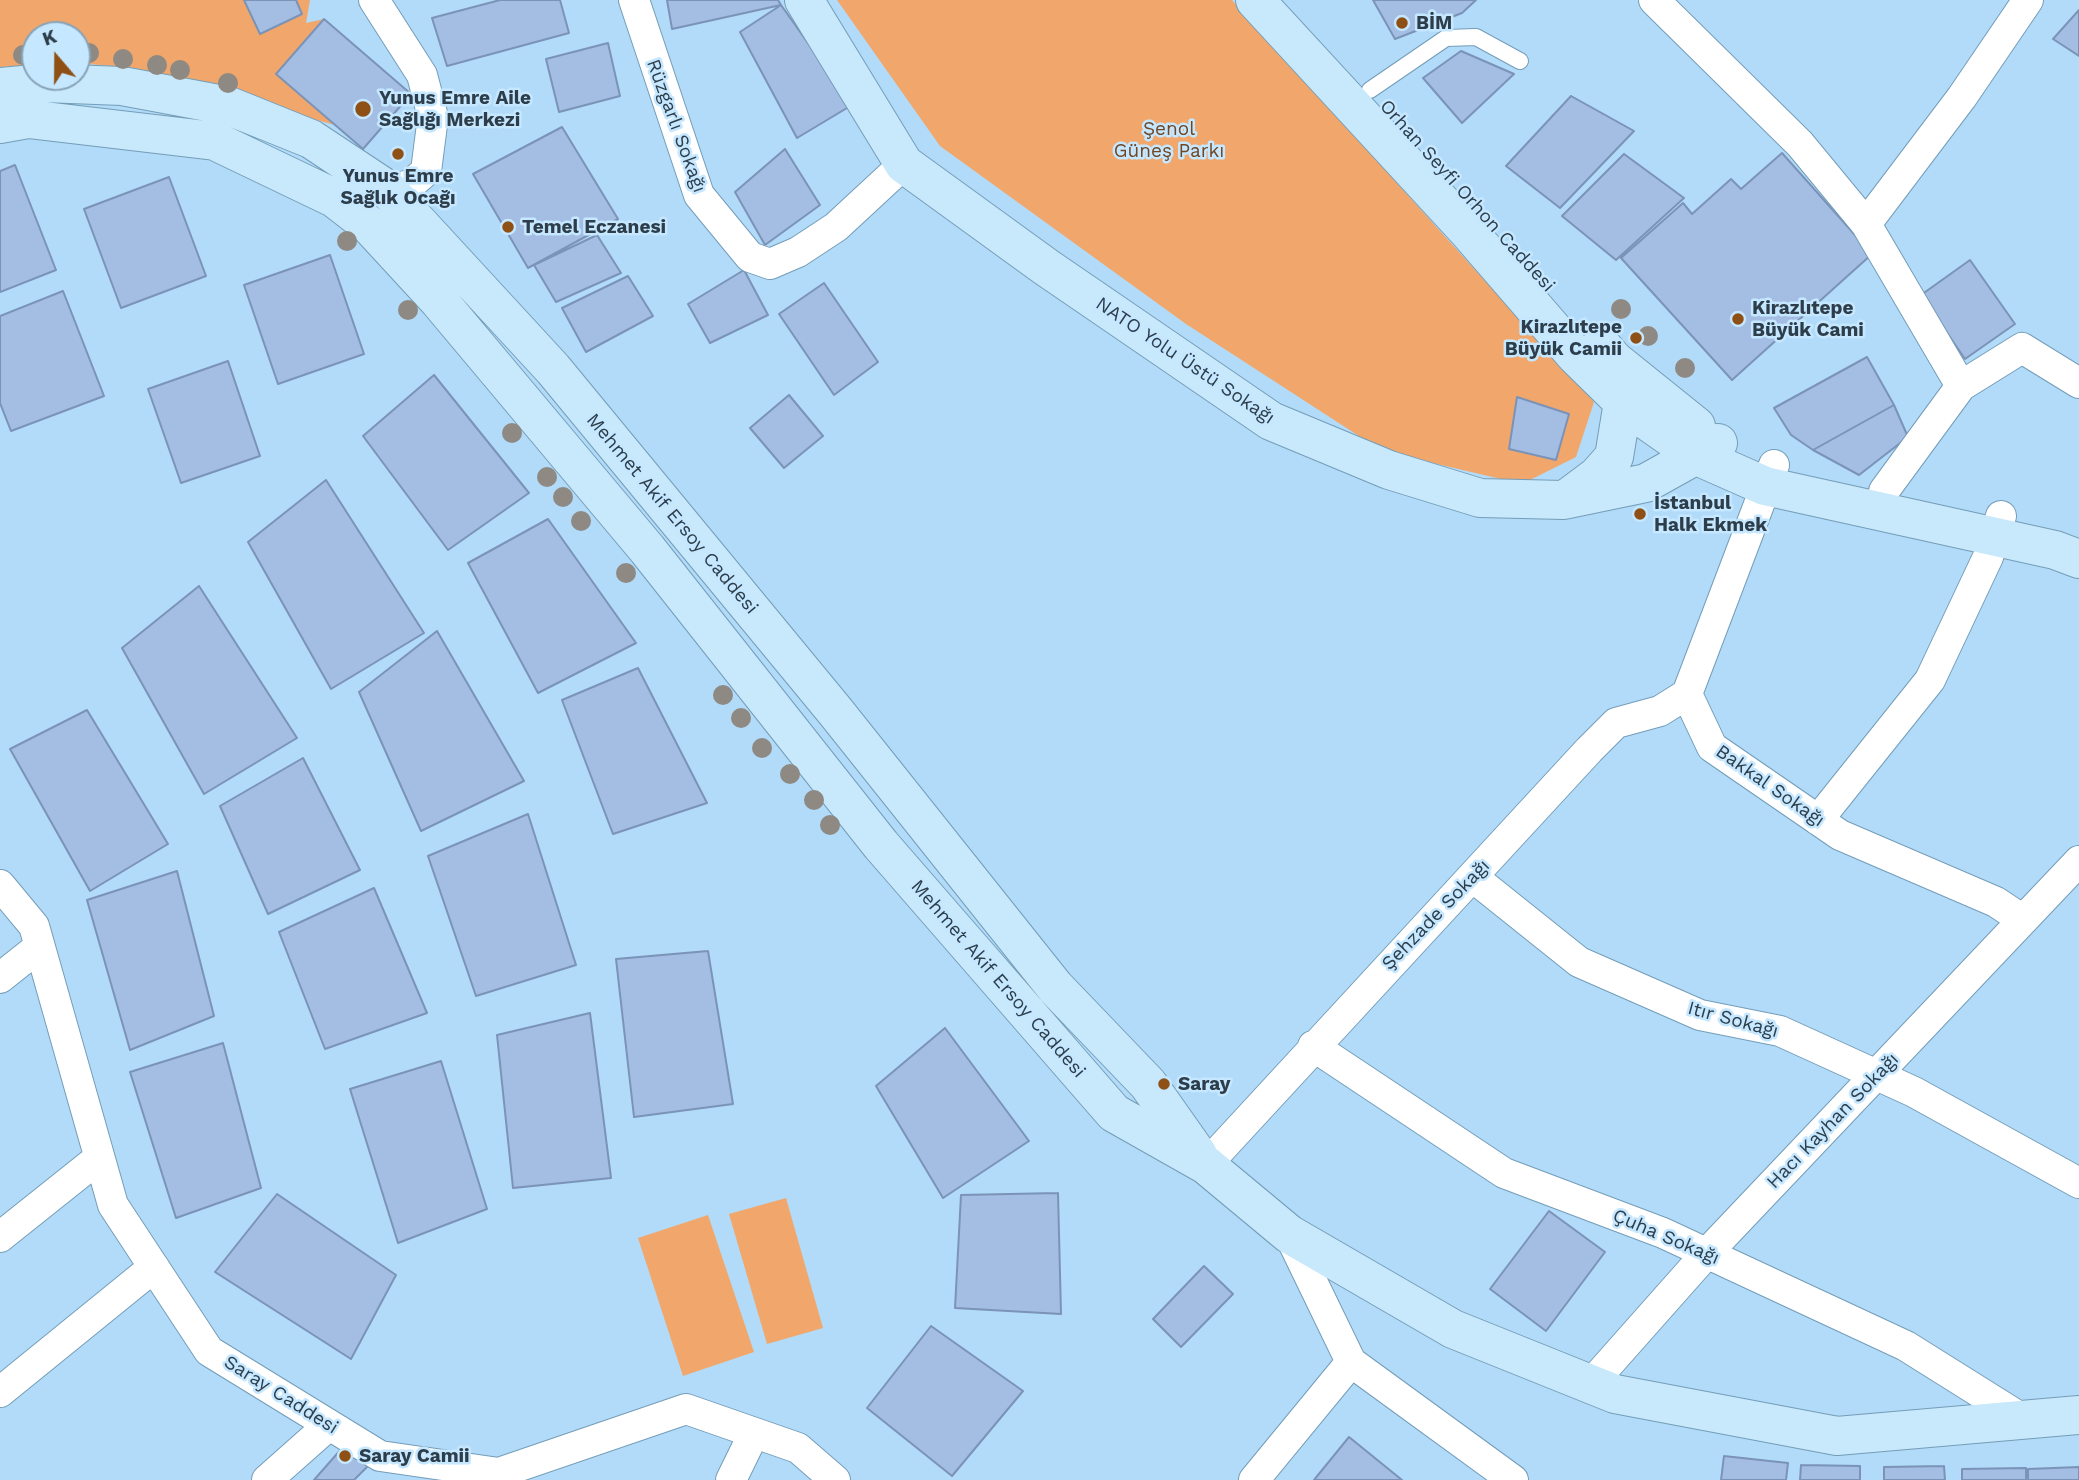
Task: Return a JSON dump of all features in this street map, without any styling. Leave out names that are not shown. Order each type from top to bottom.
[{"type":"main road","name":"NATO Yolu Üstü Sokağı","points":[[804,0],[904,164],[1046,267],[1271,421],[1389,470],[1480,498],[1564,500],[1646,483],[1708,450]]},
{"type":"main road","points":[[1255,0],[1457,220],[1576,356],[1623,402],[1708,450]]},
{"type":"main road","name":"Orhan Seyfi Orhon Caddesi","points":[[1289,0],[1614,360],[1708,450],[1770,476],[1884,491],[1997,526],[2079,534]]},
{"type":"main road","name":"Mehmet Akif Ersoy Caddesi","points":[[0,87],[44,83],[122,86],[229,106],[311,139],[388,190],[553,369],[835,710],[1055,987],[1148,1084],[1206,1165]]},
{"type":"main road","name":"Mehmet Akif Ersoy Caddesi","points":[[0,124],[28,119],[215,141],[334,198],[369,225],[439,301],[647,549],[881,845],[1114,1113],[1206,1165],[1289,1234],[1454,1329],[1615,1394],[1837,1436],[2079,1415]]},
{"type":"main road","points":[[369,225],[388,190]]},
{"type":"main road","points":[[1564,500],[1597,476],[1614,457],[1623,402]]},
{"type":"main road","points":[[1770,476],[1997,526],[2079,559]]},
{"type":"street","points":[[374,0],[422,75],[433,117],[426,171],[410,185],[388,190]]},
{"type":"street","name":"Rüzgarlı Sokağı","points":[[634,0],[699,195],[750,257],[770,264],[798,252],[836,227],[904,164]]},
{"type":"street","points":[[1654,0],[1800,144],[1866,224],[1961,386]]},
{"type":"street","points":[[1866,224],[1962,97],[2028,0]]},
{"type":"street","points":[[1884,491],[1961,386],[2022,348],[2079,383]]},
{"type":"street","points":[[1687,694],[1770,476]]},
{"type":"street","points":[[1818,820],[1930,680],[1988,557],[1997,526]]},
{"type":"street","name":"Şehzade Sokağı","points":[[1206,1165],[1430,919],[1474,877],[1616,723],[1660,711],[1687,694]]},
{"type":"street","name":"Bakkal Sokağı","points":[[1687,694],[1712,747],[1840,835],[1996,902],[2023,920]]},
{"type":"street","name":"Hacı Kayhan Sokağı","points":[[1590,1385],[1707,1253],[2079,861]]},
{"type":"street","name":"Itır Sokağı","points":[[1474,877],[1579,962],[1700,1016],[1780,1031],[1877,1076],[2079,1183]]},
{"type":"street","name":"Saray Caddesi","points":[[0,885],[34,926],[113,1205],[209,1351],[380,1456],[499,1473],[686,1409],[798,1448],[835,1480]]},
{"type":"street","points":[[0,978],[39,947]]},
{"type":"street","name":"Çuha Sokağı","points":[[1313,1046],[1504,1173],[1663,1233],[1906,1346],[2024,1420]]},
{"type":"street","points":[[0,1237],[99,1158]]},
{"type":"street","points":[[1289,1234],[1351,1362],[1513,1480]]},
{"type":"street","points":[[0,1392],[154,1267]]},
{"type":"street","points":[[1265,1476],[1351,1362]]},
{"type":"street","points":[[267,1480],[329,1425]]},
{"type":"street","points":[[731,1480],[754,1433]]},
{"type":"street","points":[[380,1456],[413,1480]]},
{"type":"lane","points":[[1370,90],[1446,38],[1476,37],[1520,61]]},
{"type":"green space","points":[[0,0],[310,0],[306,23],[324,19],[276,74],[335,125],[123,67],[91,64],[91,21],[21,21],[21,66],[0,67]]},
{"type":"green space","name":"Şenol Güneş Parkı","points":[[837,0],[1232,0],[1594,402],[1576,457],[1522,484],[1382,451],[1186,324],[940,146]]},
{"type":"green space","points":[[786,1198],[823,1328],[767,1344],[729,1214]]},
{"type":"green space","points":[[708,1215],[754,1352],[683,1376],[638,1238]]},
{"type":"building","points":[[244,0],[296,0],[302,14],[260,34]]},
{"type":"building","points":[[500,0],[560,0],[569,33],[447,66],[432,18]]},
{"type":"building","points":[[667,0],[778,0],[781,5],[672,29]]},
{"type":"building","points":[[1373,0],[1476,0],[1462,13],[1395,39]]},
{"type":"building","points":[[781,5],[852,105],[797,138],[740,32]]},
{"type":"building","points":[[2079,10],[2079,56],[2053,39]]},
{"type":"building","points":[[324,19],[411,94],[363,149],[276,74]]},
{"type":"building","points":[[608,43],[620,96],[559,112],[546,59]]},
{"type":"building","points":[[1461,51],[1514,74],[1462,123],[1423,78]]},
{"type":"building","points":[[1571,96],[1634,131],[1560,208],[1506,166]]},
{"type":"building","points":[[562,127],[618,219],[528,268],[473,174]]},
{"type":"building","points":[[785,149],[820,205],[765,245],[735,192]]},
{"type":"building","name":"Kirazlıtepe Büyük Cami","points":[[1782,153],[1872,254],[1732,380],[1621,258],[1683,203],[1692,214],[1731,179],[1741,189]]},
{"type":"building","points":[[1624,154],[1684,198],[1616,260],[1562,216]]},
{"type":"building","points":[[15,165],[56,270],[0,292],[0,171]]},
{"type":"building","points":[[169,177],[206,276],[121,308],[84,209]]},
{"type":"building","points":[[597,235],[621,273],[556,302],[534,265]]},
{"type":"building","points":[[330,255],[364,354],[278,384],[244,285]]},
{"type":"building","points":[[1970,260],[2015,324],[1965,359],[1921,295]]},
{"type":"building","points":[[744,270],[768,315],[710,343],[688,304]]},
{"type":"building","points":[[628,276],[653,316],[586,352],[562,308]]},
{"type":"building","points":[[824,283],[878,362],[834,395],[779,314]]},
{"type":"building","points":[[63,291],[104,396],[11,431],[0,403],[0,316]]},
{"type":"building","points":[[1867,357],[1894,405],[1813,450],[1791,435],[1774,408]]},
{"type":"building","points":[[228,361],[260,456],[181,483],[148,389]]},
{"type":"building","points":[[434,375],[529,493],[448,550],[363,436]]},
{"type":"building","points":[[789,395],[823,436],[784,468],[750,428]]},
{"type":"building","points":[[1517,397],[1569,414],[1556,460],[1509,449]]},
{"type":"building","points":[[1894,405],[1908,437],[1859,475],[1813,450]]},
{"type":"building","points":[[326,480],[424,633],[331,689],[248,542]]},
{"type":"building","points":[[548,519],[636,643],[538,693],[468,563]]},
{"type":"building","points":[[199,586],[297,738],[204,794],[122,648]]},
{"type":"building","points":[[437,631],[524,781],[421,831],[359,692]]},
{"type":"building","points":[[638,668],[707,803],[613,834],[562,700]]},
{"type":"building","points":[[87,710],[168,844],[90,891],[10,749]]},
{"type":"building","points":[[303,758],[360,870],[268,914],[220,806]]},
{"type":"building","points":[[528,814],[576,965],[476,996],[428,856]]},
{"type":"building","points":[[177,871],[214,1016],[130,1050],[87,900]]},
{"type":"building","points":[[374,888],[427,1013],[325,1049],[279,932]]},
{"type":"building","points":[[708,951],[733,1104],[634,1117],[616,959]]},
{"type":"building","points":[[590,1013],[611,1178],[513,1188],[497,1035]]},
{"type":"building","points":[[945,1028],[1029,1141],[943,1198],[876,1086]]},
{"type":"building","points":[[223,1043],[261,1188],[176,1218],[130,1072]]},
{"type":"building","points":[[441,1061],[487,1209],[398,1243],[350,1089]]},
{"type":"building","points":[[1058,1193],[1061,1314],[955,1308],[961,1195]]},
{"type":"building","points":[[277,1194],[396,1275],[351,1359],[215,1272]]},
{"type":"building","points":[[1549,1211],[1605,1252],[1546,1331],[1490,1289]]},
{"type":"building","points":[[1204,1266],[1233,1294],[1181,1347],[1153,1319]]},
{"type":"building","points":[[931,1326],[1023,1391],[952,1476],[867,1408]]},
{"type":"building","points":[[1349,1437],[1402,1480],[1314,1480]]},
{"type":"building","name":"Saray Camii","points":[[343,1447],[368,1466],[354,1480],[314,1480]]},
{"type":"building","points":[[1724,1456],[1788,1463],[1786,1480],[1721,1480]]},
{"type":"building","points":[[1801,1465],[1860,1466],[1860,1480],[1800,1480]]},
{"type":"building","points":[[1944,1466],[1945,1480],[1884,1480],[1884,1467]]},
{"type":"building","points":[[2079,1467],[2079,1480],[2028,1480],[2028,1469]]},
{"type":"building","points":[[2026,1468],[2026,1480],[1962,1480],[1962,1469]]},
{"type":"place","name":"BİM","points":[[1402,23]]},
{"type":"place","name":"Yunus Emre Aile Sağlığı Merkezi","points":[[363,109]]},
{"type":"place","name":"Yunus Emre Sağlık Ocağı","points":[[398,154]]},
{"type":"place","name":"Temel Eczanesi","points":[[508,227]]},
{"type":"place","name":"Kirazlıtepe Büyük Cami","points":[[1738,319]]},
{"type":"place","name":"Kirazlıtepe Büyük Camii","points":[[1636,338]]},
{"type":"place","name":"İstanbul Halk Ekmek","points":[[1640,514]]},
{"type":"place","name":"Saray","points":[[1164,1084]]},
{"type":"place","name":"Saray Camii","points":[[345,1456]]}]
